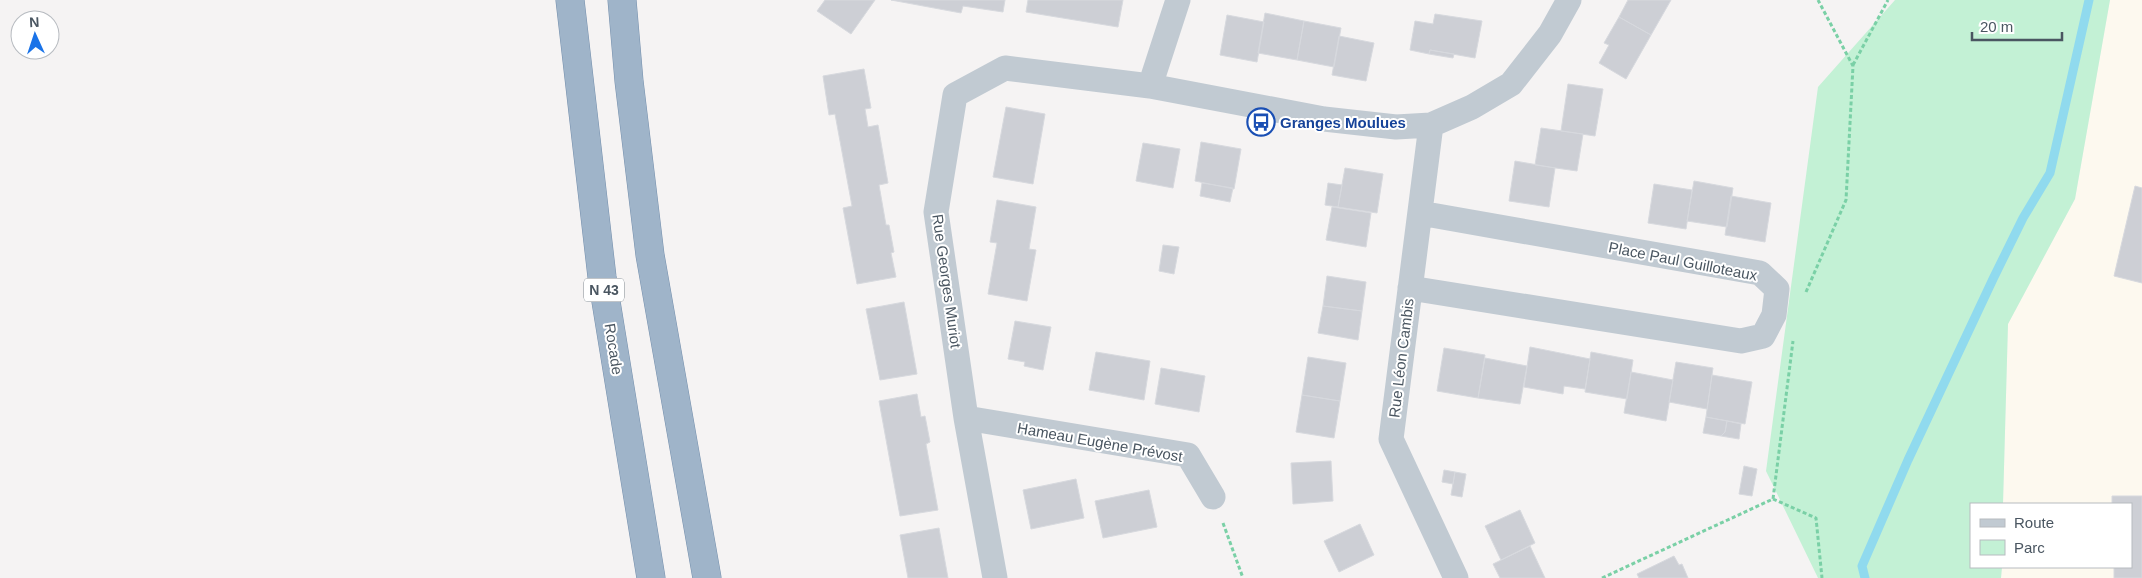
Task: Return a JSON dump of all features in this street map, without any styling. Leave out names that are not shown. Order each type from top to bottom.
[{"type":"highway","name":"Rocade","points":[[570,0],[602,277],[651,578]]},
{"type":"highway","points":[[622,0],[629,80],[650,255],[707,578]]},
{"type":"highway","points":[[627,0],[629,80]]},
{"type":"street","points":[[1178,0],[1150,86],[1324,119],[1396,127],[1431,125],[1472,107],[1511,84],[1550,34],[1569,0]]},
{"type":"street","name":"Rue Georges Muriot","points":[[995,578],[966,418],[936,212],[956,95],[1005,68],[1150,86]]},
{"type":"street","name":"Rue Léon Cambis","points":[[1431,125],[1391,439],[1456,578]]},
{"type":"street","name":"Place Paul Guilloteaux","points":[[1410,288],[1742,341],[1763,336],[1774,314],[1777,289],[1760,273],[1420,213]]},
{"type":"street","name":"Hameau Eugène Prévost","points":[[966,418],[1188,455],[1213,497]]},
{"type":"path","points":[[1818,0],[1853,66]]},
{"type":"path","points":[[1804,297],[1846,200],[1853,66],[1888,0]]},
{"type":"path","points":[[1773,499],[1794,334]]},
{"type":"path","points":[[1213,497],[1242,578]]},
{"type":"path","points":[[1602,578],[1773,499],[1816,518],[1822,578]]},
{"type":"shaded area","points":[[2110,0],[2142,0],[2142,578],[2001,578],[2002,568],[2132,568],[2132,503],[2003,503],[2008,324],[2075,199]]},
{"type":"green space","points":[[1895,0],[2110,0],[2075,199],[2008,324],[2003,503],[1970,503],[1970,568],[2002,568],[2001,578],[1818,578],[1766,471],[1818,87]]},
{"type":"building","points":[[825,0],[875,0],[851,34],[817,11]]},
{"type":"building","points":[[891,0],[1005,0],[1003,12],[963,6],[961,13]]},
{"type":"building","points":[[1028,0],[1123,0],[1118,27],[1026,12]]},
{"type":"building","points":[[1628,0],[1671,0],[1651,35],[1619,17]]},
{"type":"building","points":[[1265,13],[1304,21],[1297,60],[1258,53]]},
{"type":"building","points":[[1435,14],[1482,21],[1475,58],[1430,50],[1429,54],[1410,50],[1415,21],[1433,24]]},
{"type":"building","points":[[1227,15],[1264,22],[1257,62],[1220,55]]},
{"type":"building","points":[[1619,17],[1651,35],[1626,79],[1599,63],[1609,45],[1604,43]]},
{"type":"building","points":[[1304,21],[1341,28],[1334,67],[1297,60]]},
{"type":"building","points":[[1339,36],[1374,43],[1366,81],[1332,75]]},
{"type":"building","points":[[1430,50],[1454,54],[1453,58],[1429,54]]},
{"type":"building","points":[[864,69],[871,108],[865,109],[868,127],[878,125],[888,183],[879,185],[886,225],[889,225],[894,252],[891,253],[896,277],[857,284],[843,208],[852,206],[835,114],[829,115],[823,76]]},
{"type":"building","points":[[1568,84],[1603,89],[1595,136],[1561,131]]},
{"type":"building","points":[[1006,107],[1045,114],[1033,184],[993,177]]},
{"type":"building","points":[[1541,128],[1583,134],[1577,171],[1535,165]]},
{"type":"building","points":[[1201,142],[1241,149],[1234,189],[1195,181]]},
{"type":"building","points":[[1143,143],[1180,149],[1173,188],[1136,181]]},
{"type":"building","points":[[1515,161],[1555,168],[1549,207],[1509,201]]},
{"type":"building","points":[[1345,168],[1383,174],[1377,213],[1338,207]]},
{"type":"building","points":[[1694,181],[1733,188],[1727,227],[1687,221]]},
{"type":"building","points":[[1202,183],[1233,188],[1230,202],[1200,196]]},
{"type":"building","points":[[1328,183],[1342,185],[1338,207],[1325,205]]},
{"type":"building","points":[[1654,184],[1692,190],[1686,229],[1648,223]]},
{"type":"building","points":[[2135,186],[2142,188],[2142,283],[2114,276]]},
{"type":"building","points":[[1731,196],[1771,203],[1765,242],[1725,235]]},
{"type":"building","points":[[997,200],[1036,207],[1029,249],[1036,250],[1027,301],[988,294],[997,243],[990,242]]},
{"type":"building","points":[[1332,207],[1371,213],[1366,247],[1326,240]]},
{"type":"building","points":[[1163,245],[1179,247],[1174,274],[1159,271]]},
{"type":"building","points":[[1327,276],[1366,282],[1362,311],[1323,306]]},
{"type":"building","points":[[904,302],[917,374],[880,380],[866,309]]},
{"type":"building","points":[[1323,306],[1362,311],[1358,340],[1318,333]]},
{"type":"building","points":[[1015,321],[1051,327],[1043,370],[1024,366],[1025,362],[1008,359]]},
{"type":"building","points":[[1530,347],[1590,359],[1585,389],[1564,386],[1563,394],[1524,387]]},
{"type":"building","points":[[1444,348],[1485,355],[1478,398],[1437,391]]},
{"type":"building","points":[[1096,352],[1150,361],[1144,400],[1089,390]]},
{"type":"building","points":[[1591,352],[1633,360],[1627,399],[1585,392]]},
{"type":"building","points":[[1308,357],[1346,363],[1340,401],[1302,395]]},
{"type":"building","points":[[1485,358],[1527,366],[1520,404],[1478,398]]},
{"type":"building","points":[[1676,362],[1713,368],[1707,409],[1669,402]]},
{"type":"building","points":[[1161,368],[1205,376],[1199,412],[1155,404]]},
{"type":"building","points":[[1631,372],[1673,380],[1666,421],[1624,413]]},
{"type":"building","points":[[1712,375],[1752,382],[1745,424],[1706,417]]},
{"type":"building","points":[[917,394],[921,417],[925,416],[930,442],[926,444],[938,510],[900,516],[879,401]]},
{"type":"building","points":[[1302,395],[1340,401],[1334,438],[1296,432]]},
{"type":"building","points":[[1706,417],[1727,421],[1725,432],[1721,436],[1703,433]]},
{"type":"building","points":[[1727,421],[1741,424],[1739,439],[1721,436],[1725,432]]},
{"type":"building","points":[[1331,461],[1333,501],[1293,504],[1291,463]]},
{"type":"building","points":[[1744,466],[1757,469],[1752,496],[1739,494]]},
{"type":"building","points":[[1444,470],[1455,472],[1453,484],[1442,482]]},
{"type":"building","points":[[1455,472],[1466,474],[1462,497],[1451,495]]},
{"type":"building","points":[[1076,479],[1084,518],[1031,529],[1023,490]]},
{"type":"building","points":[[1149,490],[1157,527],[1103,538],[1095,501]]},
{"type":"building","points":[[2112,496],[2142,496],[2142,578],[2114,578],[2114,568],[2132,568],[2132,503],[2112,503]]},
{"type":"building","points":[[1520,510],[1535,543],[1501,560],[1485,526]]},
{"type":"building","points":[[1360,524],[1374,555],[1339,572],[1324,541]]},
{"type":"building","points":[[939,528],[948,578],[908,578],[900,535]]},
{"type":"building","points":[[1530,546],[1545,578],[1500,578],[1493,564]]},
{"type":"building","points":[[1674,556],[1679,565],[1682,564],[1688,578],[1639,578],[1637,574]]},
{"type":"waterway","points":[[1865,578],[1862,566],[1908,460],[2023,218],[2050,173],[2089,0]]},
{"type":"place","name":"Granges Moulues","points":[[1261,122]]}]
